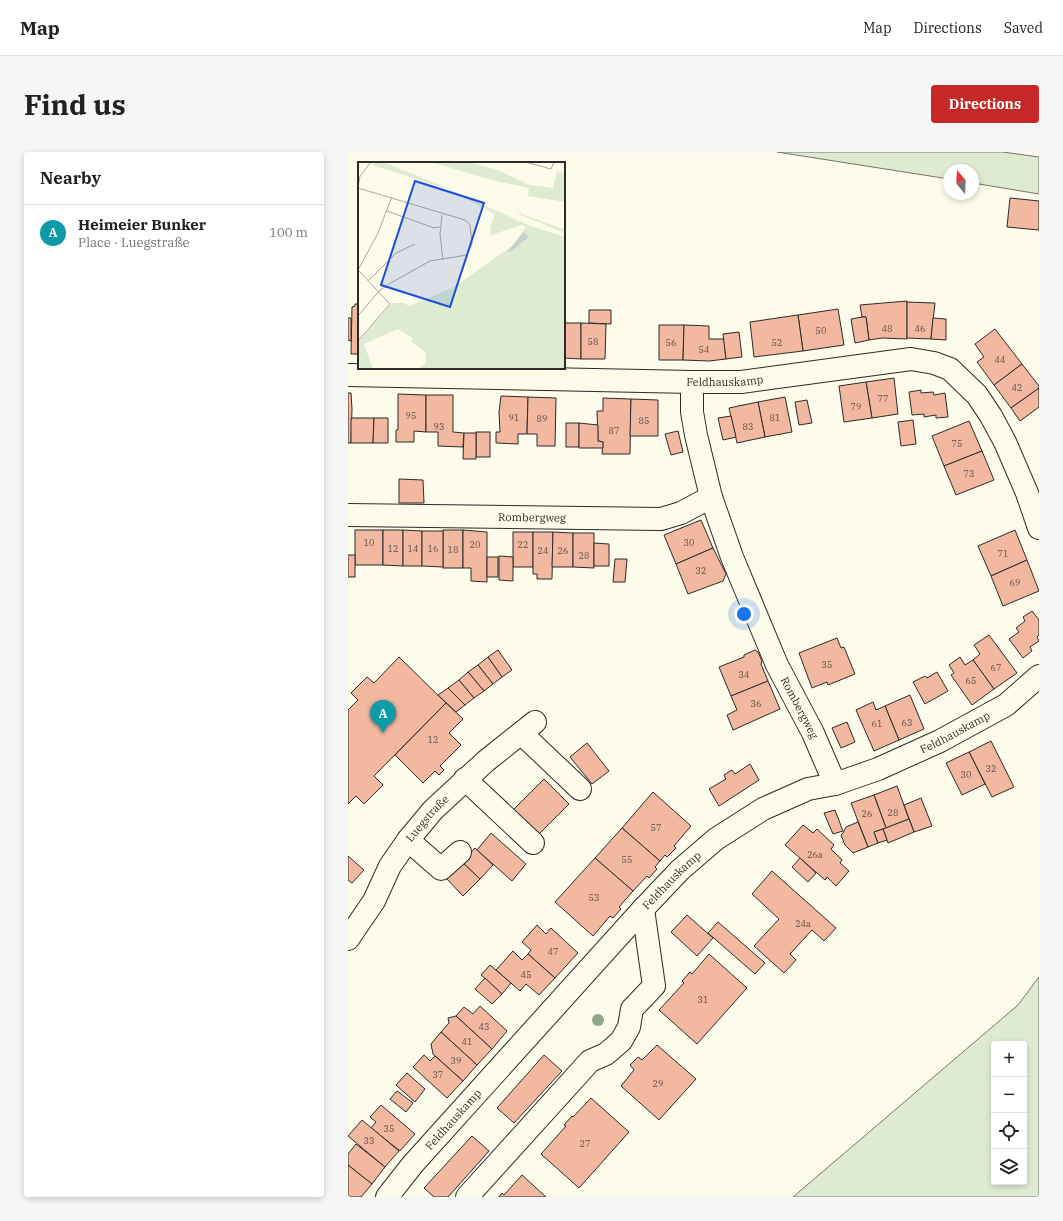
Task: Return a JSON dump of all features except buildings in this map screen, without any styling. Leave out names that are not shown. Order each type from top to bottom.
[{"type":"street","name":"Feldhauskamp","points":[[348,375],[741,382],[911,359],[934,363],[950,369],[977,395],[991,416],[1033,491],[1039,528]]},
{"type":"street","name":"Rombergweg","points":[[692,382],[692,412],[695,430],[711,497],[732,557],[777,665],[813,732],[835,784]]},
{"type":"street","name":"Rombergweg","points":[[348,515],[661,519],[681,513],[711,497]]},
{"type":"street","name":"Feldhauskamp","points":[[387,1197],[413,1164],[643,909],[680,870],[716,839],[763,809],[808,789],[835,784],[878,768],[940,741],[1006,704],[1039,676]]},
{"type":"street","name":"Luegstraße","points":[[348,939],[374,901],[390,866],[408,840],[433,810],[486,760],[528,727],[580,789]]},
{"type":"street","points":[[465,779],[533,843]]},
{"type":"street","points":[[408,840],[441,869],[460,852]]},
{"type":"street","points":[[468,1197],[590,1061],[606,1054],[621,1041],[629,1027],[632,1009],[654,986],[643,909]]},
{"type":"green space","points":[[777,152],[1003,152],[1039,157],[1039,194],[979,184],[979,164],[943,164],[943,178]]},
{"type":"green space","points":[[1039,977],[1039,1197],[793,1197],[1018,1005]]},
{"type":"place","name":"Heimeier Bunker","points":[[383,733]]}]
